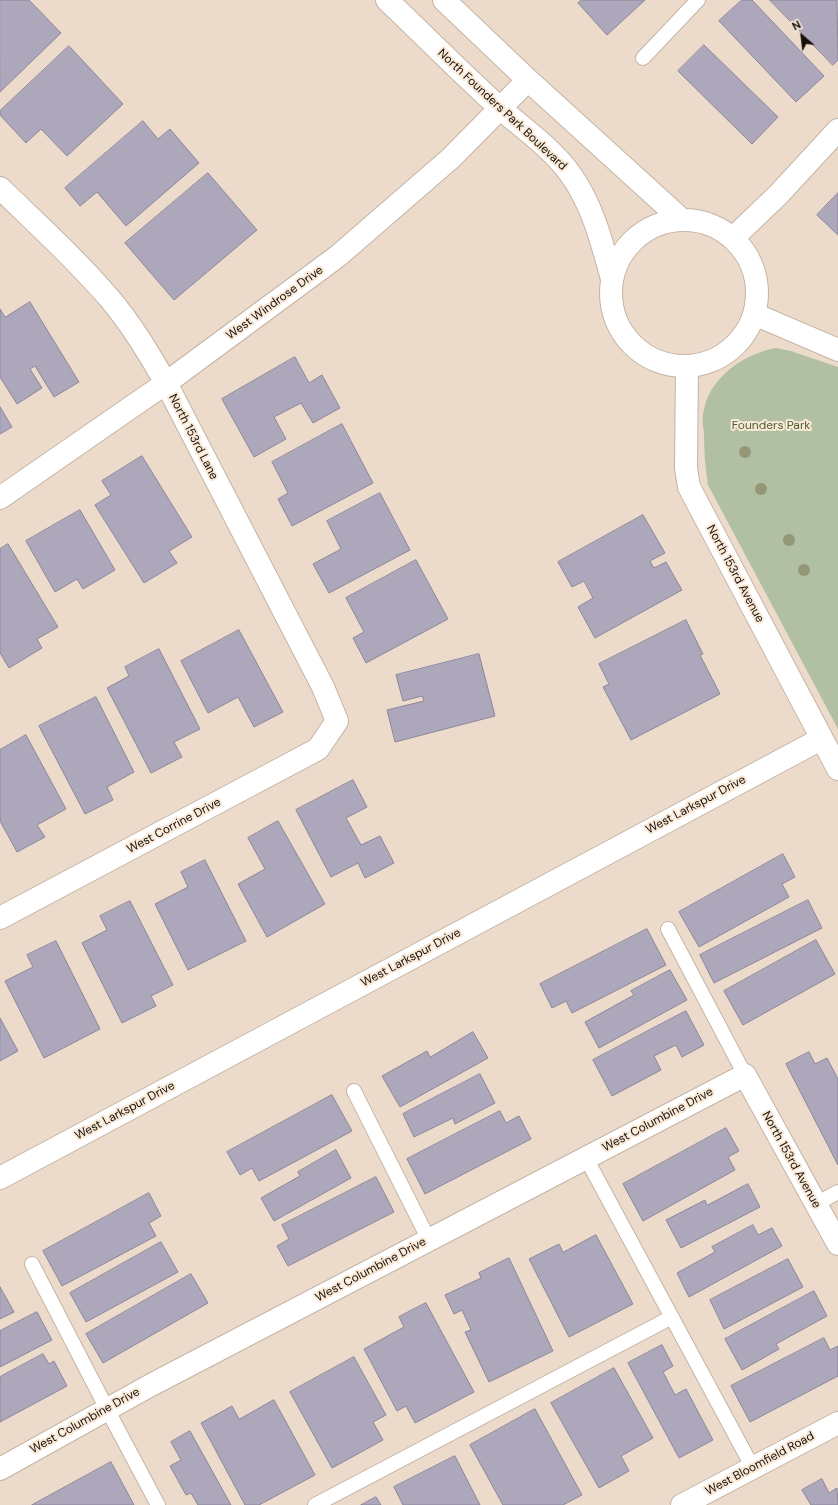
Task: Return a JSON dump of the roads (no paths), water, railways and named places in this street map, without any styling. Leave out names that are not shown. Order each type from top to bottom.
[{"type":"street","name":"North Founders Park Boulevard","points":[[387,0],[500,108],[555,156],[571,176],[588,205],[598,229],[612,279]]},
{"type":"street","points":[[444,0],[528,80],[682,220]]},
{"type":"street","name":"West Windrose Drive","points":[[0,498],[166,384],[338,256],[451,158],[528,80]]},
{"type":"street","points":[[733,238],[778,195],[838,130]]},
{"type":"street","name":"North 153rd Lane","points":[[0,188],[82,267],[111,300],[141,342],[166,384],[323,687],[337,722]]},
{"type":"street","points":[[682,220],[702,222],[720,229],[733,238],[748,257],[756,275],[758,295],[750,326],[743,337],[724,355],[700,364],[687,366],[669,365],[650,358],[635,347],[623,333],[615,316],[611,297],[612,279],[619,260],[630,244],[645,231],[662,224],[682,220]]},
{"type":"street","points":[[754,314],[838,350]]},
{"type":"street","name":"North 153rd Avenue","points":[[687,366],[686,468],[689,486],[838,769]]},
{"type":"street","name":"West Corrine Drive","points":[[0,918],[318,748],[337,722]]},
{"type":"street","name":"West Larkspur Drive","points":[[0,1178],[822,739]]},
{"type":"street","name":"North 153rd Avenue","points":[[745,1075],[838,1244]]},
{"type":"street","name":"West Columbine Drive","points":[[0,1469],[151,1385],[745,1075]]},
{"type":"street","name":"West Bloomfield Road","points":[[682,1505],[838,1422]]},
{"type":"lane","points":[[643,58],[698,0]]},
{"type":"lane","points":[[668,929],[745,1075]]},
{"type":"lane","points":[[354,1091],[429,1240]]},
{"type":"lane","points":[[586,1158],[752,1468]]},
{"type":"lane","points":[[816,1204],[838,1192]]},
{"type":"lane","points":[[32,1264],[106,1409],[158,1505]]},
{"type":"lane","points":[[315,1505],[672,1317]]},
{"type":"park label","name":"Founders Park","points":[[771,426]]}]
